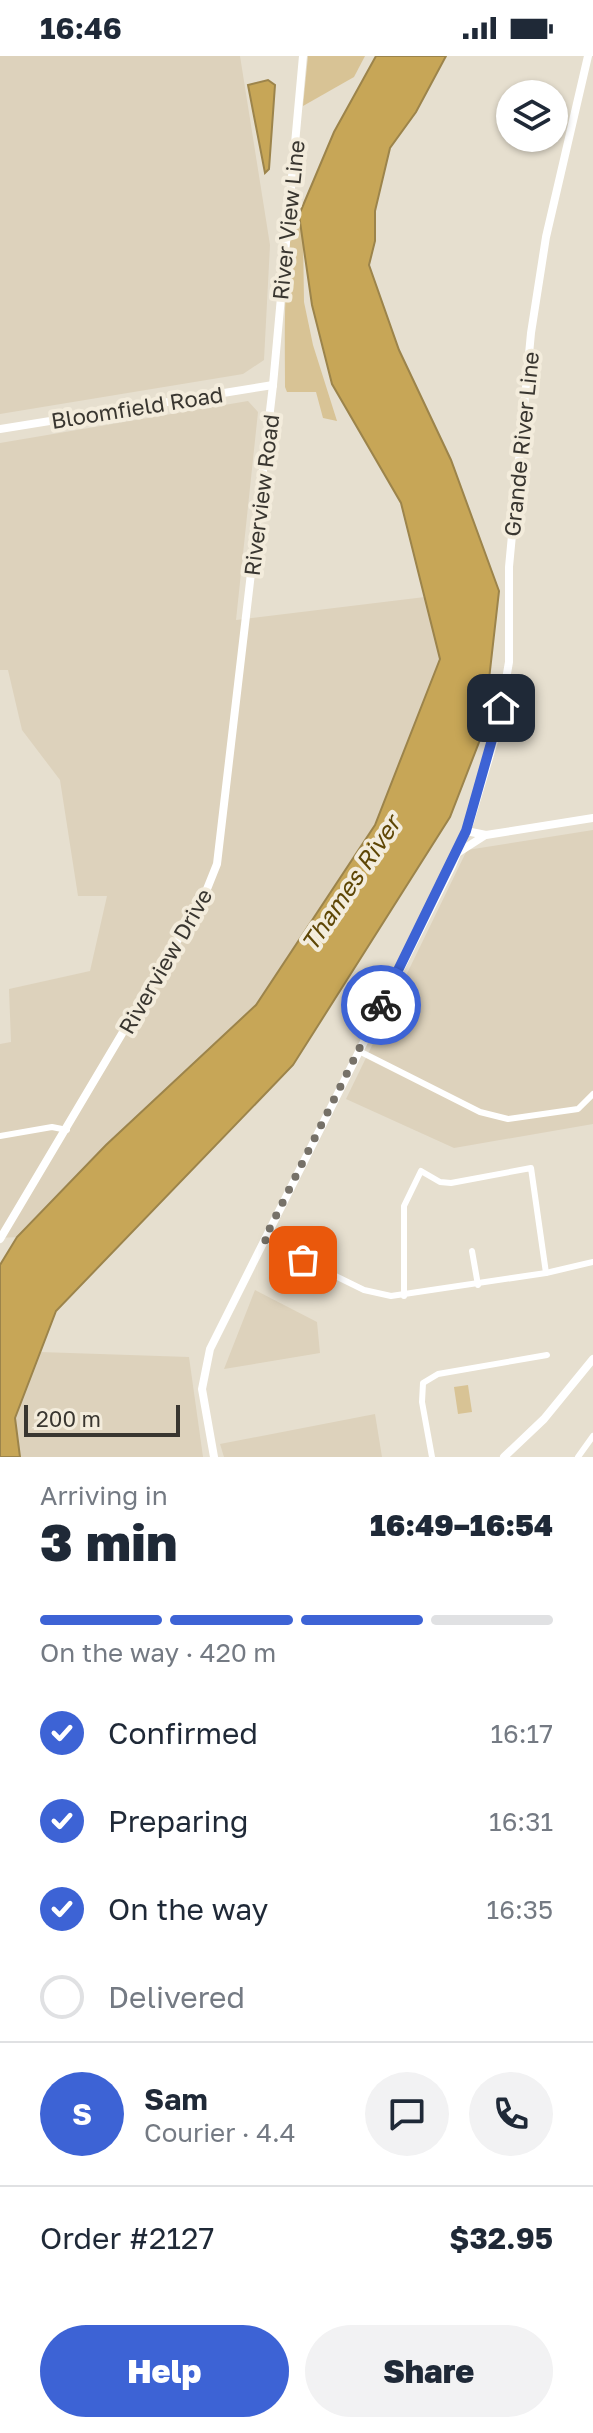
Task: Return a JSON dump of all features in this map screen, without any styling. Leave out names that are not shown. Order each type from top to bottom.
[{"type":"main road","name":"River View Line","points":[[273,385],[303,56]]},
{"type":"main road","name":"Grande River Line","points":[[214,1457],[202,1389],[204,1368],[264,1240],[454,859],[466,831],[497,731],[509,662],[509,567],[531,333],[546,237],[588,56]]},
{"type":"main road","name":"Bloomfield Road","points":[[0,429],[273,385]]},
{"type":"main road","name":"Riverview Road","points":[[248,605],[273,385]]},
{"type":"main road","name":"Riverview Drive","points":[[0,1239],[67,1130],[214,875],[248,605]]},
{"type":"main road","points":[[454,859],[464,846],[486,835],[593,818]]},
{"type":"main road","points":[[466,831],[486,835]]},
{"type":"main road","points":[[504,1457],[544,1419],[593,1359]]},
{"type":"street","points":[[359,1051],[480,1112],[508,1119],[578,1109],[593,1094]]},
{"type":"street","points":[[0,1136],[52,1127],[67,1130]]},
{"type":"street","points":[[404,1296],[404,1206],[421,1171],[445,1183],[531,1168],[546,1273]]},
{"type":"street","points":[[264,1240],[274,1245],[276,1253],[294,1262],[303,1260],[364,1290],[404,1296],[546,1273],[593,1262]]},
{"type":"street","points":[[472,1251],[478,1285]]},
{"type":"street","points":[[432,1457],[422,1402],[423,1383],[438,1374],[547,1355]]},
{"type":"street","points":[[578,1457],[593,1436]]},
{"type":"shaded area","points":[[0,56],[240,56],[270,245],[264,360],[243,374],[0,414]]},
{"type":"shaded area","points":[[308,56],[365,56],[354,77],[303,106]]},
{"type":"shaded area","points":[[300,201],[298,214],[303,234],[304,302],[313,345],[337,421],[323,418],[316,392],[287,392],[285,387],[287,267]]},
{"type":"shaded area","points":[[248,401],[258,412],[236,620],[425,597],[440,659],[375,825],[256,1005],[106,1145],[17,1237],[0,1238],[0,1044],[11,1042],[9,989],[90,971],[107,896],[78,896],[60,780],[22,730],[8,670],[0,670],[0,443]]},
{"type":"shaded area","points":[[593,830],[593,1124],[454,1148],[346,1099],[467,850]]},
{"type":"shaded area","points":[[255,1290],[317,1322],[320,1353],[224,1369]]},
{"type":"shaded area","points":[[40,1352],[189,1357],[203,1457],[20,1457],[14,1418]]},
{"type":"shaded area","points":[[468,1385],[472,1412],[458,1414],[454,1387]]},
{"type":"shaded area","points":[[375,1414],[382,1457],[224,1457],[220,1444]]},
{"type":"water","name":"Thames River","points":[[376,56],[446,56],[416,112],[390,148],[375,211],[375,241],[369,265],[399,350],[451,460],[499,591],[483,732],[450,817],[293,1065],[56,1311],[15,1418],[20,1457],[0,1457],[0,1265],[17,1237],[106,1145],[256,1005],[375,825],[440,659],[401,503],[332,384],[312,305],[299,215],[334,132]]},
{"type":"water","points":[[268,80],[275,85],[269,169],[265,173],[248,85]]},
{"type":"way so far","points":[[303,1260],[281,1244],[274,1245],[264,1240],[381,1005]]},
{"type":"route","points":[[381,1005],[452,866],[472,816],[501,708]]}]
